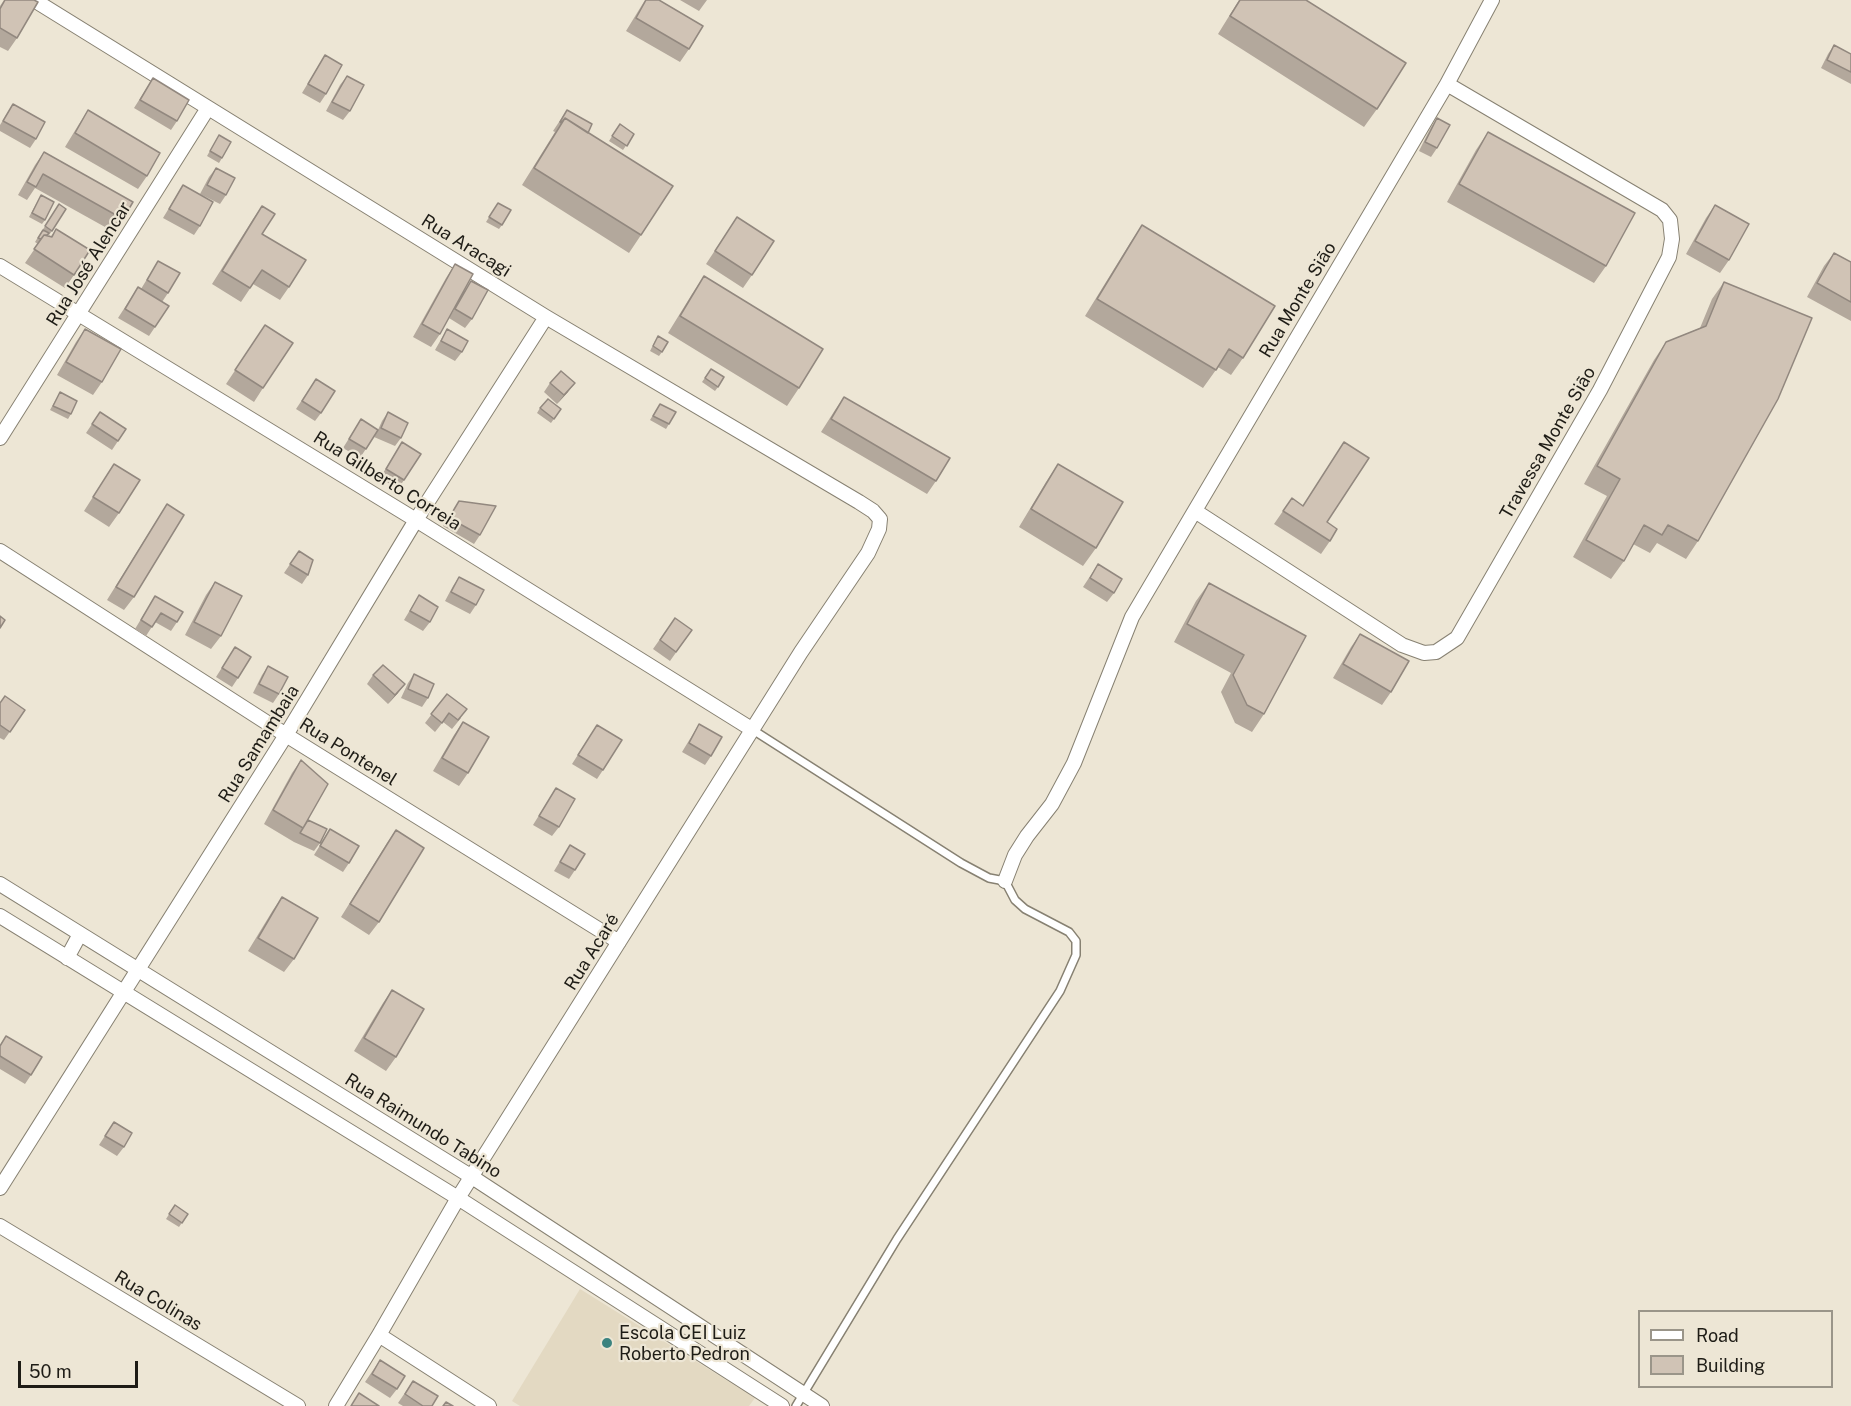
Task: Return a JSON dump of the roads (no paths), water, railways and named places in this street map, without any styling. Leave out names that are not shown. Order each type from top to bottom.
[{"type":"street","name":"Rua Aracagi","points":[[34,0],[546,317],[859,502],[873,511],[880,519]]},
{"type":"street","name":"Rua Monte Sião","points":[[1005,882],[1015,855],[1052,804],[1074,763],[1132,617],[1447,84],[1492,0]]},
{"type":"street","name":"Travessa Monte Sião","points":[[1195,511],[1402,645],[1424,652],[1436,651],[1457,638],[1600,390],[1669,257],[1672,239],[1670,220],[1662,210],[1447,84]]},
{"type":"street","name":"Rua José Alencar","points":[[0,438],[208,108]]},
{"type":"street","name":"Rua Gilberto Correia","points":[[0,266],[416,520],[753,730]]},
{"type":"street","name":"Rua Samambaia","points":[[0,1188],[286,735],[416,520],[546,317]]},
{"type":"street","name":"Rua Acaré","points":[[336,1406],[458,1198],[801,652],[868,553],[879,529],[880,519]]},
{"type":"street","name":"Rua Pontenel","points":[[0,551],[286,735],[619,942]]},
{"type":"street","name":"Rua Raimundo Tabino","points":[[0,884],[472,1178],[822,1406]]},
{"type":"street","points":[[0,916],[458,1198],[775,1404],[785,1382]]},
{"type":"street","points":[[67,958],[80,934]]},
{"type":"street","name":"Rua Colinas","points":[[0,1226],[298,1406]]},
{"type":"street","points":[[379,1335],[489,1406]]},
{"type":"lane","points":[[753,730],[961,863],[989,878],[1005,882],[1015,900],[1025,909],[1069,932],[1076,940],[1076,955],[1060,991],[897,1239],[796,1406]]},
{"type":"place","name":"Escola CEI Luiz Roberto Pedron","points":[[607,1343]]}]
